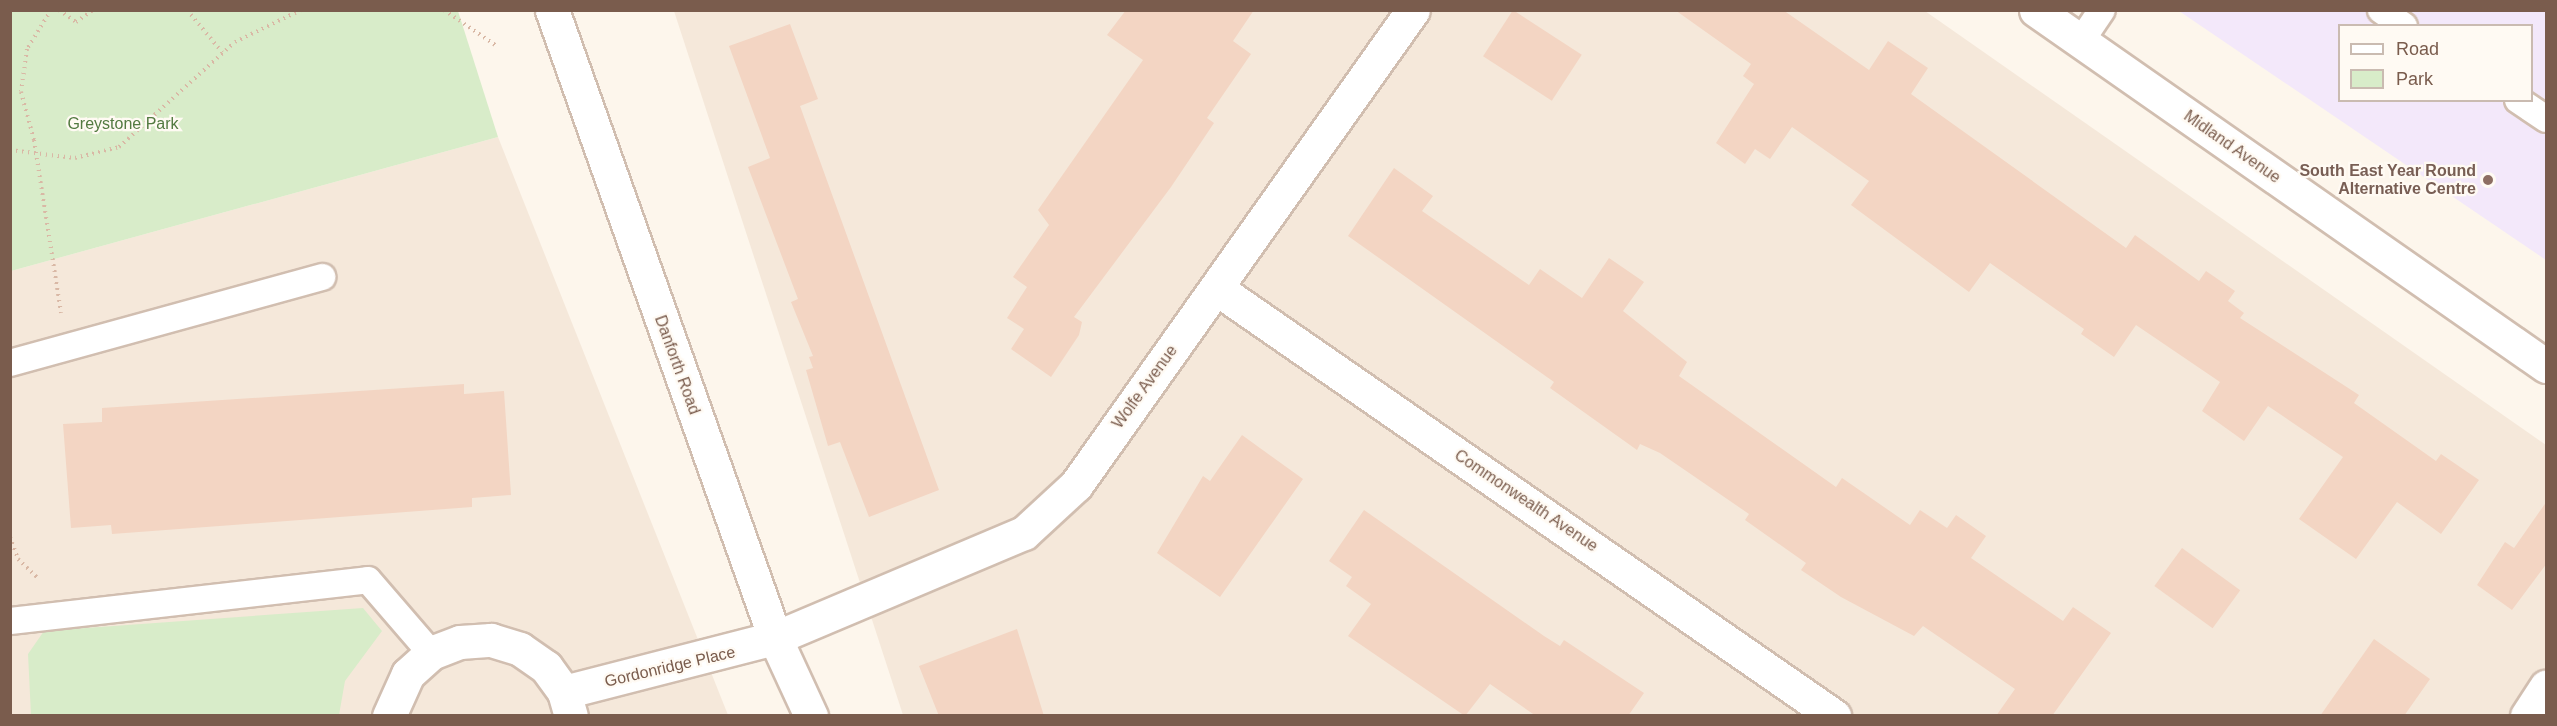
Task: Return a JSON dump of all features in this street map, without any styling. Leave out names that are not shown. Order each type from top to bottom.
[{"type":"street","name":"Danforth Road","points":[[552,10],[775,638],[811,716]]},
{"type":"street","name":"Wolfe Avenue","points":[[775,638],[1024,533],[1076,485],[1413,10]]},
{"type":"street","name":"Midland Avenue","points":[[2036,10],[2547,366]]},
{"type":"street","name":"Commonwealth Avenue","points":[[1216,288],[1834,716]]},
{"type":"street","name":"Gordonridge Place","points":[[389,716],[408,674],[431,653],[460,642],[491,640],[537,661],[567,704],[775,638]]},
{"type":"street","points":[[2527,716],[2547,687]]},
{"type":"lane","points":[[2081,41],[2102,10]]},
{"type":"lane","points":[[2381,10],[2401,24]]},
{"type":"lane","points":[[2521,102],[2547,119]]},
{"type":"lane","points":[[10,363],[66,350],[322,277]]},
{"type":"lane","points":[[10,621],[368,580],[431,653]]},
{"type":"path","points":[[51,10],[27,50],[21,79],[37,157],[66,350]]},
{"type":"path","points":[[59,10],[76,22],[93,10]]},
{"type":"path","points":[[187,10],[222,52]]},
{"type":"path","points":[[10,150],[37,157],[84,157],[119,147],[222,52],[302,10]]},
{"type":"path","points":[[444,10],[498,47]]},
{"type":"shaded area","points":[[674,11],[1925,11],[2546,445],[2546,715],[903,715]]},
{"type":"shaded area","name":"South East Year Round Alternative Centre","points":[[2179,11],[2546,11],[2546,260]]},
{"type":"shaded area","points":[[498,137],[728,715],[11,716],[11,271]]},
{"type":"green space","name":"Greystone Park","points":[[11,10],[458,11],[498,137],[11,271]]},
{"type":"green space","points":[[363,608],[382,631],[345,681],[339,715],[31,715],[28,654],[44,631]]},
{"type":"building","points":[[1126,10],[1254,10],[1233,41],[1251,54],[1207,118],[1214,123],[1171,187],[1074,317],[1082,322],[1079,335],[1051,377],[1011,349],[1024,329],[1007,318],[1027,287],[1013,277],[1049,225],[1038,210],[1143,60],[1107,35]]},
{"type":"building","points":[[1513,10],[1582,55],[1552,101],[1483,56]]},
{"type":"building","points":[[1675,10],[1783,10],[1869,70],[1888,41],[1928,68],[1911,94],[2126,248],[2135,235],[2199,281],[2206,271],[2235,291],[2228,301],[2244,313],[2240,318],[2359,395],[2354,403],[2436,461],[2441,454],[2479,480],[2441,534],[2397,502],[2356,559],[2299,519],[2343,457],[2268,406],[2244,441],[2202,411],[2220,382],[2136,325],[2114,357],[2081,334],[2084,329],[1990,263],[1969,292],[1851,205],[1869,181],[1792,127],[1770,159],[1755,149],[1745,164],[1716,143],[1754,84],[1743,76],[1751,64]]},
{"type":"building","points":[[790,24],[818,99],[800,106],[939,490],[869,517],[840,442],[828,446],[806,370],[813,368],[809,357],[813,356],[791,302],[798,299],[748,167],[770,158],[729,46]]},
{"type":"building","points":[[1394,168],[1433,196],[1422,211],[1529,285],[1540,269],[1582,298],[1609,258],[1644,282],[1623,311],[1687,362],[1679,376],[1836,487],[1842,478],[1910,525],[1920,510],[1947,528],[1956,515],[1986,536],[1971,558],[2063,621],[2073,607],[2111,633],[2052,716],[1996,716],[2015,689],[1923,626],[1914,636],[1841,597],[1801,570],[1806,563],[1745,520],[1749,514],[1660,453],[1640,444],[1637,450],[1550,388],[1554,382],[1348,236]]},
{"type":"building","points":[[464,384],[464,394],[504,391],[511,495],[472,498],[472,507],[233,525],[112,534],[111,525],[71,528],[63,424],[102,422],[102,408]]},
{"type":"building","points":[[1242,435],[1303,479],[1220,597],[1157,553],[1203,476],[1210,481]]},
{"type":"building","points":[[2547,501],[2547,563],[2512,610],[2477,585],[2505,542],[2514,548]]},
{"type":"building","points":[[1364,510],[1544,636],[1560,646],[1564,640],[1644,693],[1628,716],[1536,716],[1490,684],[1465,716],[1348,636],[1371,604],[1346,586],[1352,577],[1329,561]]},
{"type":"building","points":[[2182,548],[2240,590],[2213,628],[2154,586]]},
{"type":"building","points":[[1017,629],[1044,716],[939,716],[919,666]]},
{"type":"building","points":[[2374,639],[2430,679],[2404,716],[2320,716]]},
{"type":"place","name":"South East Year Round Alternative Centre","points":[[2488,180]]}]
